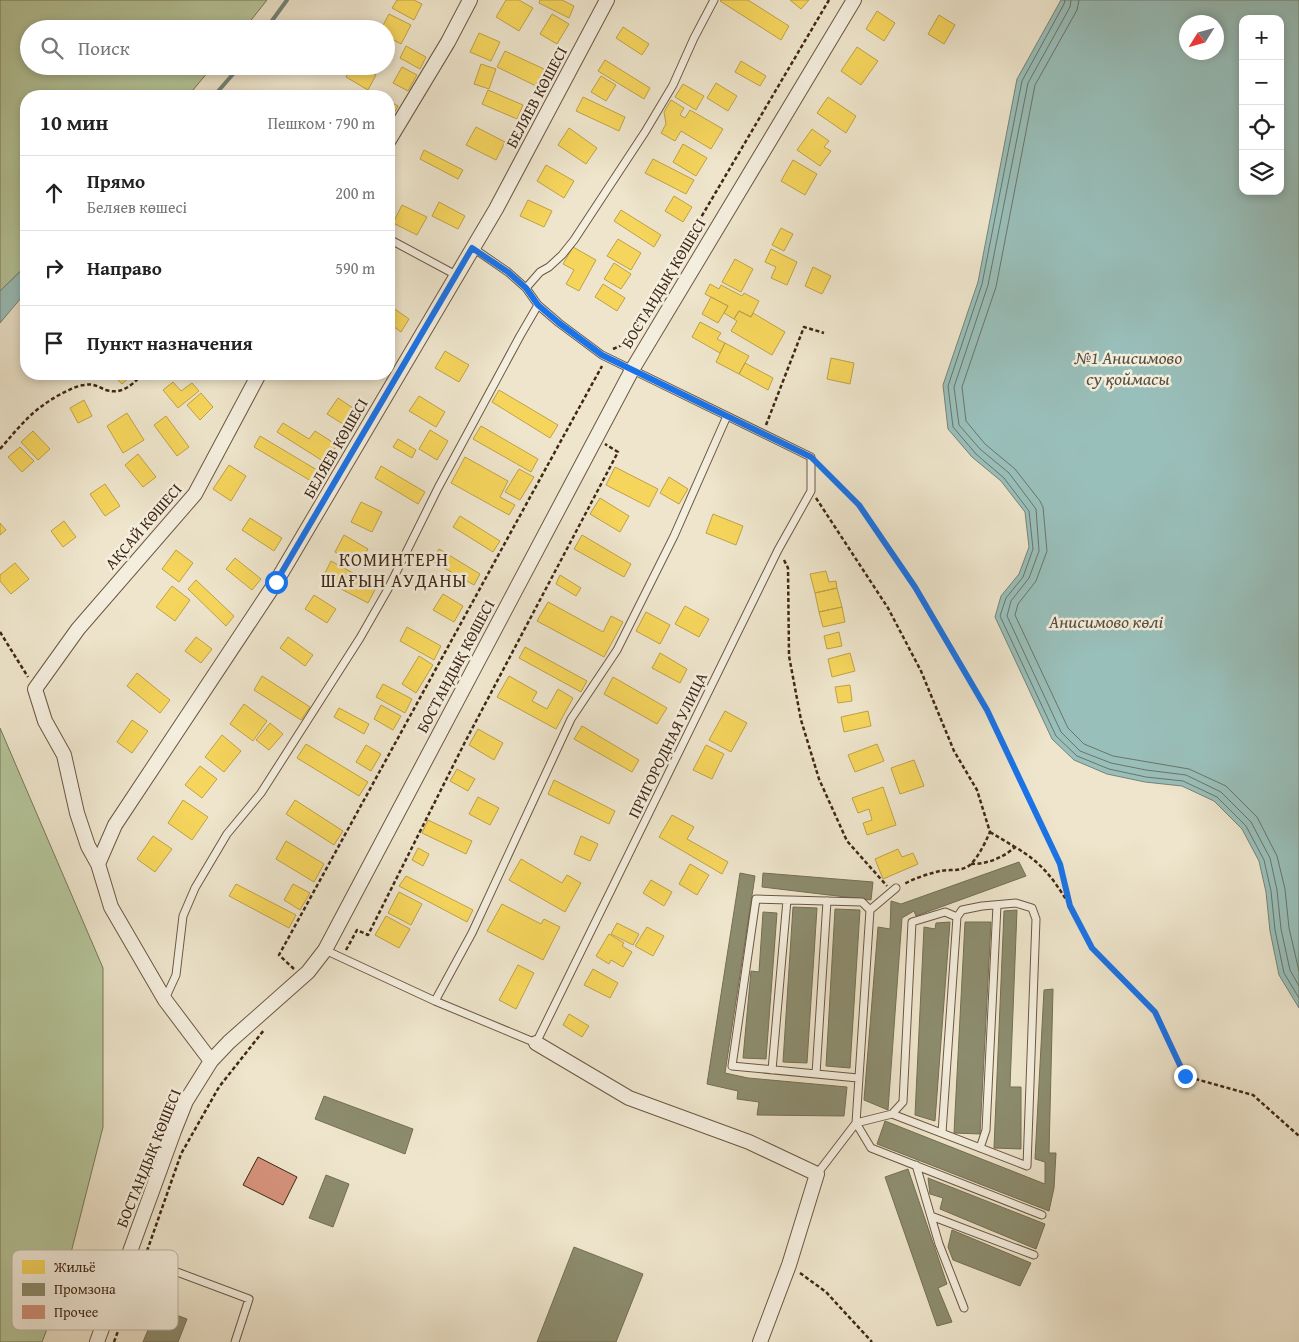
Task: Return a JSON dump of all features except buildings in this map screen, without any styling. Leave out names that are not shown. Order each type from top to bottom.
[{"type":"street","points":[[395,130],[448,42],[470,0]]},
{"type":"street","name":"БЕЛЯЕВ КӨШЕСІ","points":[[395,379],[496,209],[607,0]]},
{"type":"street","name":"БОСТАНДЫҚ КӨШЕСІ","points":[[130,1250],[186,1101],[212,1061],[229,1042],[302,978],[325,950],[632,370],[854,0]]},
{"type":"street","name":"АҚСАЙ КӨШЕСІ","points":[[35,689],[78,628],[195,494],[256,380]]},
{"type":"street","name":"БЕЛЯЕВ КӨШЕСІ","points":[[98,864],[115,825],[276,582],[394,380]]},
{"type":"street","points":[[35,689],[45,721],[64,755],[77,813],[88,846],[98,864],[111,907],[165,1000],[212,1061]]},
{"type":"street","points":[[536,1042],[629,1098],[749,1142],[817,1174],[788,1265],[760,1342]]},
{"type":"street","name":"БОСТАНДЫҚ КӨШЕСІ","points":[[97,1342],[101,1330]]},
{"type":"lane","points":[[526,288],[540,272],[549,267],[562,255],[574,240],[645,132],[673,85],[694,38],[714,0]]},
{"type":"lane","points":[[395,243],[456,275]]},
{"type":"lane","points":[[472,248],[508,272],[526,288],[538,305],[559,323],[607,357],[811,457]]},
{"type":"lane","points":[[165,1000],[176,975],[183,916],[195,888],[227,834],[261,793],[360,638],[388,589],[438,488],[538,305]]},
{"type":"lane","points":[[436,1001],[472,934],[571,719],[617,650],[674,536],[727,416]]},
{"type":"lane","name":"ПРИГОРОДНАЯ УЛИЦА","points":[[536,1042],[778,550],[811,491],[811,457]]},
{"type":"lane","points":[[896,888],[870,910],[856,1123],[871,1148],[1042,1215]]},
{"type":"lane","points":[[858,1078],[732,1066],[756,899],[862,902],[870,910]]},
{"type":"lane","points":[[772,1070],[787,900]]},
{"type":"lane","points":[[816,1074],[827,901]]},
{"type":"lane","points":[[892,1114],[1027,1166],[1036,919],[1032,908],[1016,903],[982,906],[962,910],[957,917],[942,1133]]},
{"type":"lane","points":[[980,1148],[986,1130],[997,905]]},
{"type":"lane","points":[[817,1174],[856,1123],[892,1114],[903,1102],[912,922],[945,912],[957,917]]},
{"type":"lane","points":[[325,950],[436,1001],[536,1042]]},
{"type":"lane","points":[[916,1165],[938,1244],[964,1308]]},
{"type":"lane","points":[[931,1216],[1034,1255]]},
{"type":"lane","points":[[178,1272],[249,1299],[235,1342]]},
{"type":"path","points":[[302,978],[279,955],[610,351],[627,343],[828,0]]},
{"type":"path","points":[[762,433],[804,327],[824,333]]},
{"type":"path","points":[[0,449],[37,408],[68,391],[85,384],[96,384],[105,390],[115,392],[126,389],[137,380]]},
{"type":"path","points":[[811,457],[859,505],[915,587],[987,710],[1060,864],[1070,906]]},
{"type":"path","points":[[811,491],[852,550],[896,624],[920,671],[954,751],[977,790],[990,832],[1032,857],[1051,875],[1092,948],[1155,1012],[1185,1076],[1253,1095],[1299,1136]]},
{"type":"path","points":[[778,550],[788,568],[789,656],[801,720],[819,779],[847,841],[886,886],[896,888],[912,880],[942,870],[965,868],[971,864],[980,852],[990,832]]},
{"type":"path","points":[[0,632],[35,689]]},
{"type":"path","points":[[971,864],[981,864],[996,859],[1015,847]]},
{"type":"path","points":[[788,1265],[826,1292],[872,1342]]},
{"type":"green space","points":[[0,0],[267,0],[251,20],[20,20],[20,75],[206,75],[193,90],[20,90],[20,272],[0,291]]},
{"type":"green space","points":[[0,728],[103,968],[103,1127],[72,1250],[12,1250],[12,1330],[47,1330],[42,1342],[0,1342]]},
{"type":"water","name":"Анисимово көлі","points":[[1061,0],[1299,0],[1299,1008],[1279,975],[1270,931],[1266,892],[1259,861],[1242,829],[1214,801],[1182,786],[1145,782],[1107,774],[1074,760],[1052,739],[995,617],[1001,596],[1019,574],[1029,547],[1025,512],[1001,481],[972,457],[948,429],[943,385],[978,282],[1017,79]]},
{"type":"water","points":[[20,272],[20,299],[0,323],[0,291]]},
{"type":"waterway","points":[[273,20],[287,0]]},
{"type":"waterway","points":[[219,90],[232,75]]},
{"type":"district","name":"КОМИНТЕРН ШАҒЫН АУДАНЫ","points":[[394,569]]},
{"type":"route","points":[[276,582],[472,248],[508,272],[526,288],[538,305],[602,355],[811,457],[859,505],[915,587],[987,710],[1060,864],[1070,906],[1092,948],[1155,1012],[1185,1076]]},
{"type":"water label","name":"№1 Анисимово су қоймасы","points":[[1128,367]]}]
